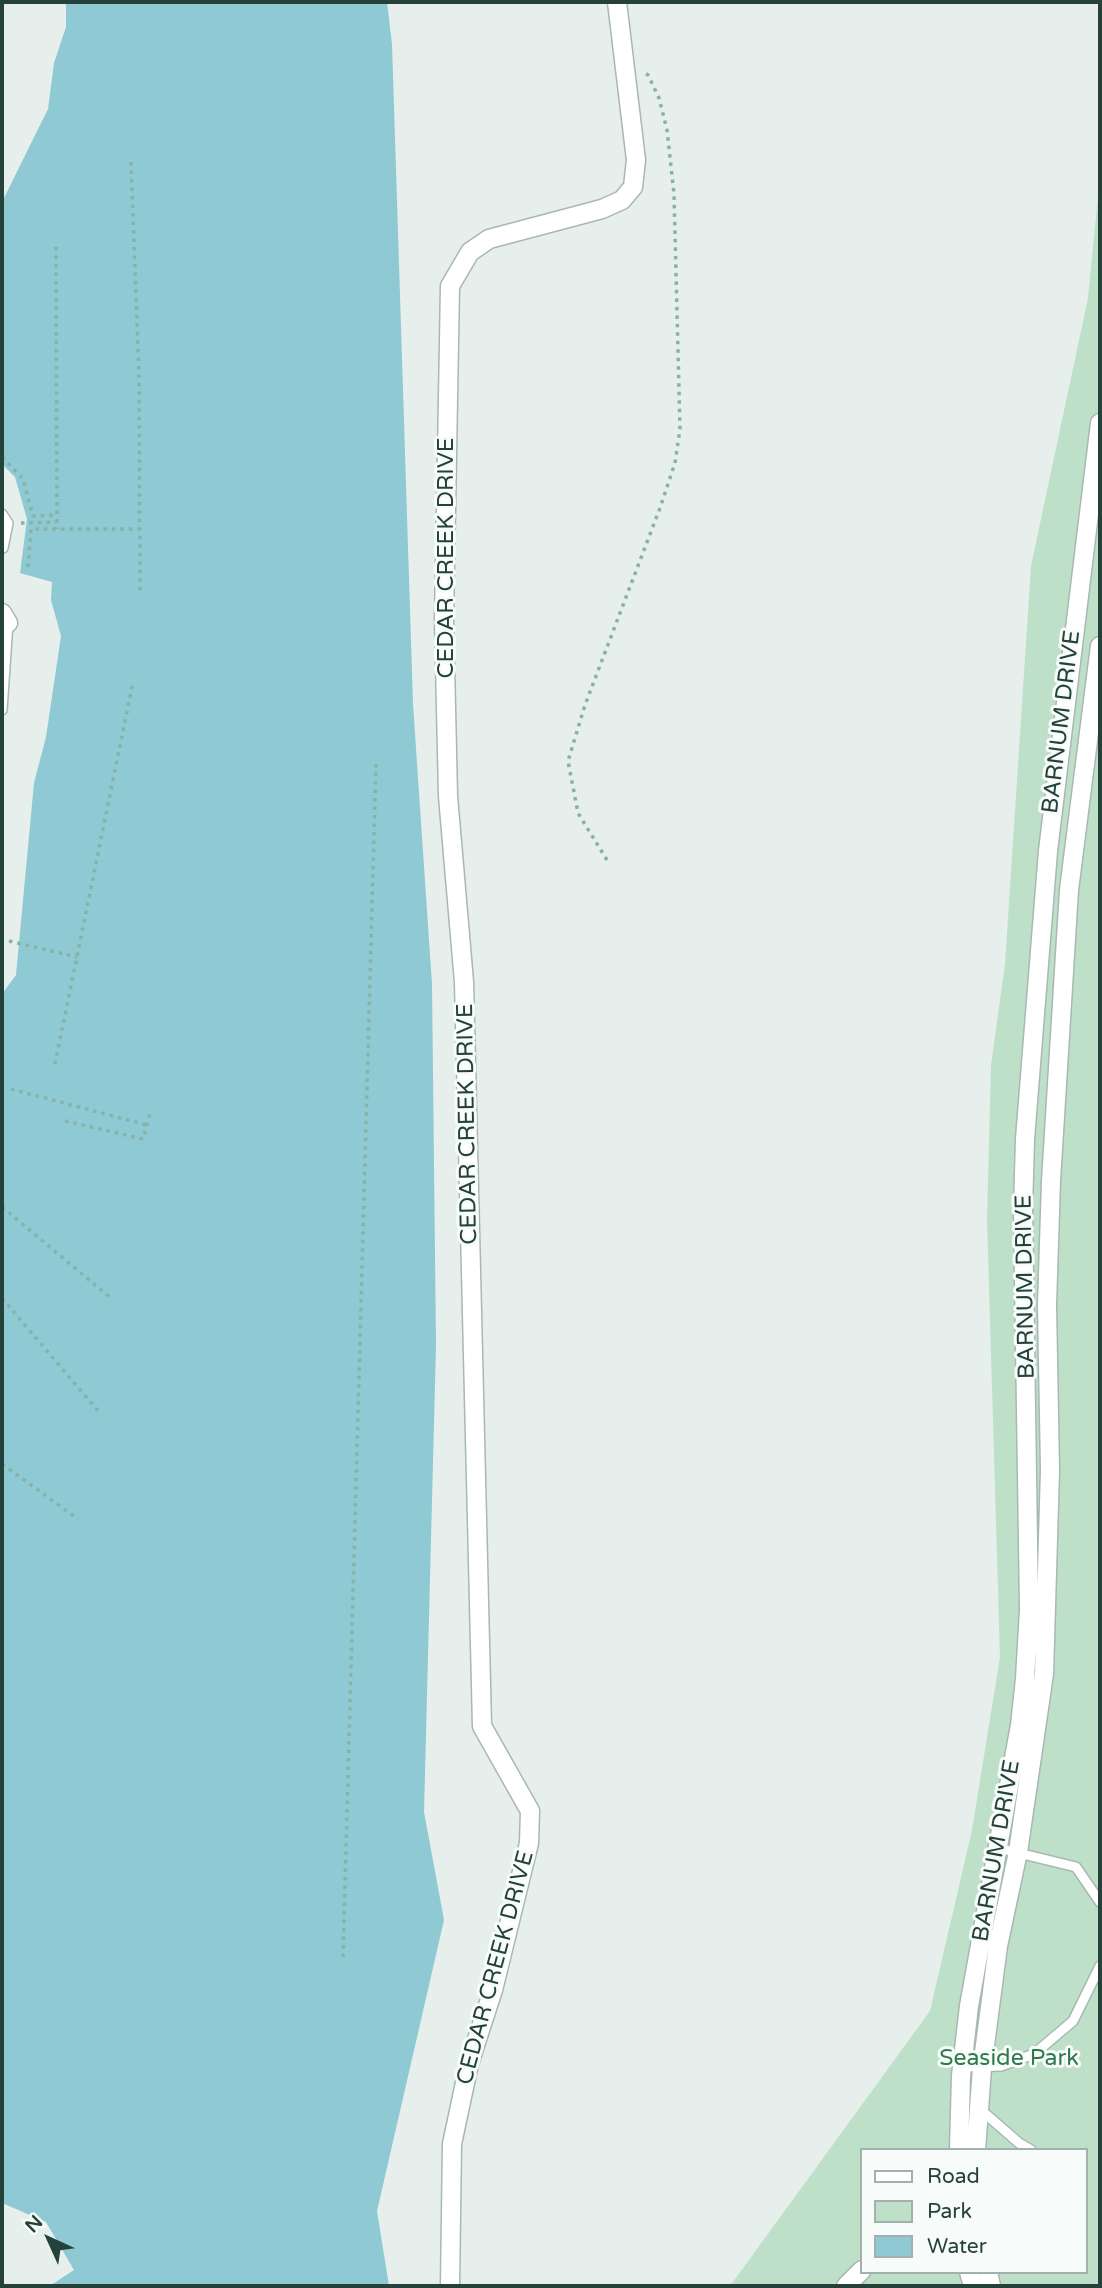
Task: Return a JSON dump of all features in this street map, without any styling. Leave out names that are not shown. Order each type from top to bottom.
[{"type":"street","name":"CEDAR CREEK DRIVE","points":[[450,2286],[452,2144],[469,2064],[493,1990],[529,1843],[530,1811],[482,1726],[464,982],[448,796],[444,620],[450,286],[470,251],[489,239],[602,209],[622,200],[633,187],[636,160],[617,2]]},
{"type":"street","name":"BARNUM DRIVE","points":[[959,2148],[962,2067],[969,2006],[1020,1725],[1029,1609],[1023,1209],[1025,1139],[1048,852],[1100,423]]},
{"type":"street","name":"BARNUM DRIVE","points":[[976,2148],[982,2068],[998,1946],[1018,1852],[1044,1674],[1050,1459],[1047,1305],[1051,1181],[1069,890],[1100,646]]},
{"type":"street","points":[[846,2286],[860,2272]]},
{"type":"lane","points":[[2,514],[8,523],[4,548]]},
{"type":"lane","points":[[2,710],[5,618]]},
{"type":"lane","points":[[998,1848],[1076,1867],[1100,1902]]},
{"type":"lane","points":[[962,2067],[1001,2066],[1034,2054],[1073,2021],[1094,1984],[1100,1966]]},
{"type":"lane","points":[[979,2108],[1028,2148]]},
{"type":"path","points":[[607,860],[578,813],[568,761],[585,705],[660,508],[675,463],[680,429],[674,194],[667,130],[659,98],[648,75],[625,60]]},
{"type":"path","points":[[131,162],[139,375],[140,593]]},
{"type":"path","points":[[56,247],[57,528]]},
{"type":"path","points":[[2,457],[23,479],[33,516],[57,515]]},
{"type":"path","points":[[30,522],[57,522]]},
{"type":"path","points":[[28,567],[31,528],[139,529]]},
{"type":"path","points":[[55,1064],[133,682]]},
{"type":"path","points":[[343,1957],[376,762]]},
{"type":"path","points":[[9,942],[77,957]]},
{"type":"path","points":[[11,1089],[147,1125]]},
{"type":"path","points":[[65,1121],[143,1139],[150,1114]]},
{"type":"path","points":[[2,1207],[113,1300]]},
{"type":"path","points":[[2,1298],[99,1412]]},
{"type":"path","points":[[2,1464],[78,1519]]},
{"type":"green space","name":"Seaside Park","points":[[1100,177],[1100,2286],[730,2286],[930,2011],[972,1830],[1000,1657],[987,1220],[991,1065],[1005,964],[1031,566],[1088,298]]},
{"type":"water","points":[[66,2],[387,2],[392,44],[413,704],[432,984],[436,1345],[424,1812],[444,1920],[377,2211],[389,2286],[51,2285],[74,2270],[46,2222],[2,2203],[2,994],[16,975],[34,783],[46,737],[61,636],[51,600],[52,582],[20,573],[27,519],[15,477],[2,464],[2,202],[48,109],[54,63],[66,27]]}]
